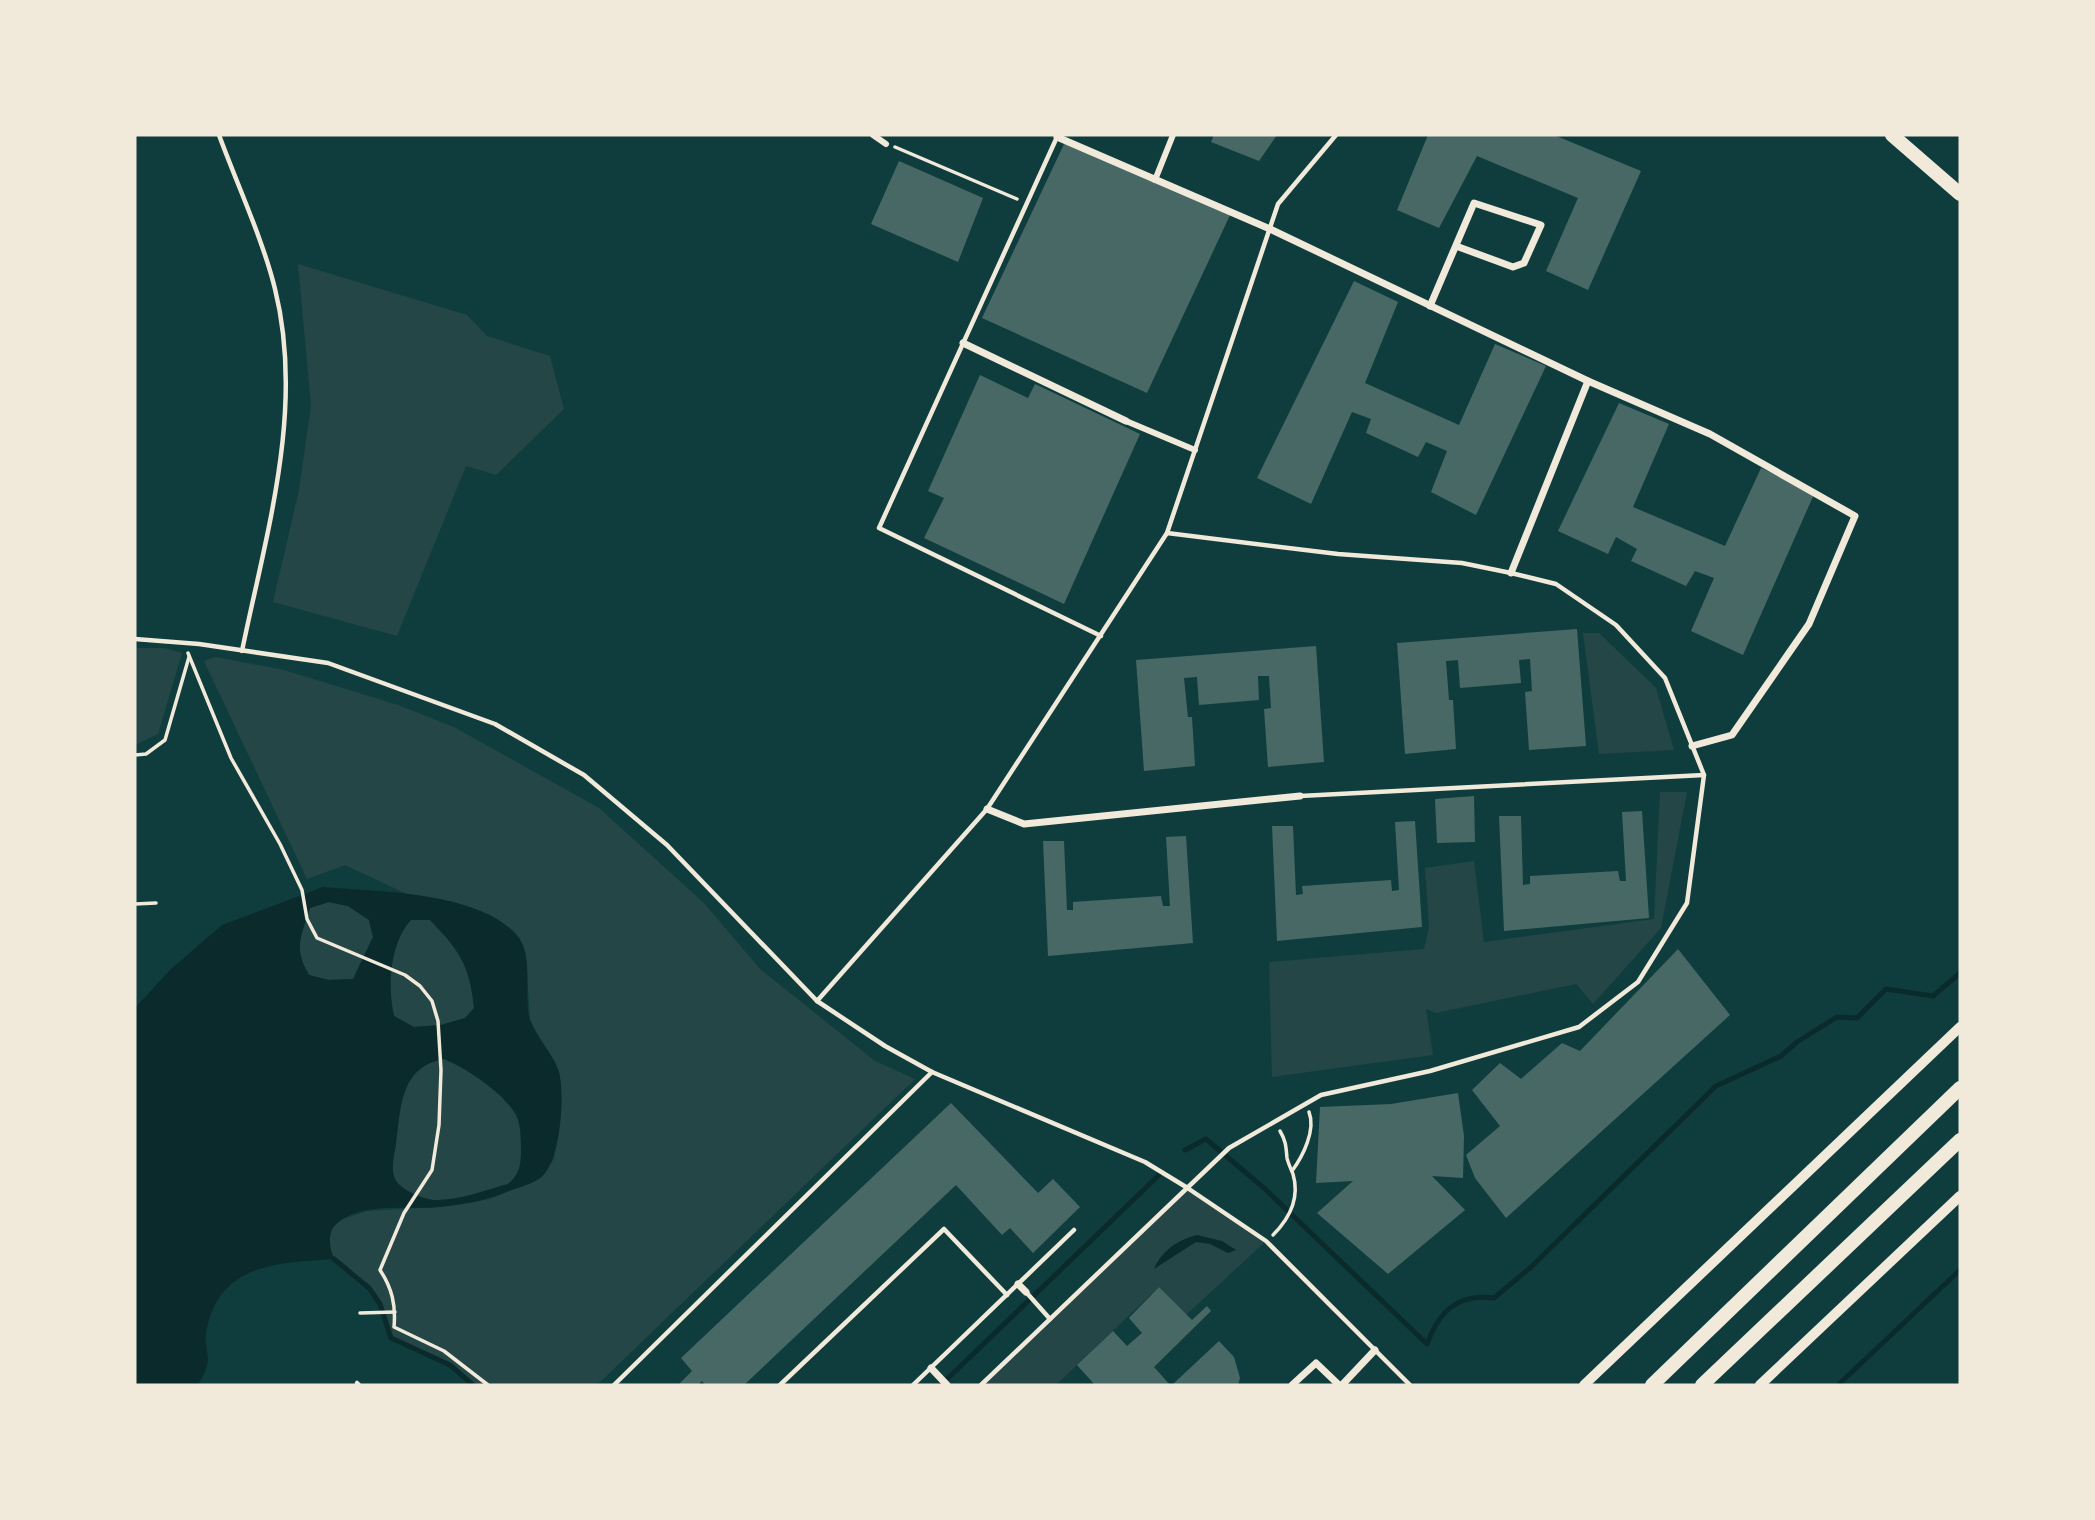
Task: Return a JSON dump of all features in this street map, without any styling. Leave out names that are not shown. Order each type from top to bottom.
[{"type":"highway","points":[[1892,135],[1960,194]]},
{"type":"highway","points":[[1652,1385],[1960,1088]]},
{"type":"highway","points":[[1702,1385],[1960,1140]]},
{"type":"street","points":[[873,135],[886,144]]},
{"type":"street","points":[[1155,180],[1173,135]]},
{"type":"street","points":[[1058,136],[1270,229],[1588,381],[1710,434],[1855,516],[1809,624],[1732,734],[1692,746]]},
{"type":"street","points":[[1430,306],[1474,202],[1541,225],[1524,263],[1513,267],[1456,246]]},
{"type":"street","points":[[963,343],[1126,421],[1195,450]]},
{"type":"street","points":[[1511,573],[1588,381]]},
{"type":"street","points":[[987,809],[1024,824],[1300,796]]},
{"type":"street","points":[[1584,1385],[1960,1027]]},
{"type":"street","points":[[1760,1385],[1960,1196]]},
{"type":"street","points":[[1018,1284],[1026,1292]]},
{"type":"street","points":[[1292,1385],[1316,1363],[1340,1385],[1375,1350]]},
{"type":"street","points":[[931,1368],[947,1385]]},
{"type":"lane","points":[[219,135],[275,290],[287,384],[279,470],[243,651]]},
{"type":"lane","points":[[817,1001],[987,809],[1167,533],[1278,204],[1336,135]]},
{"type":"lane","points":[[1058,136],[879,528],[1101,636]]},
{"type":"lane","points":[[982,1385],[1229,1148],[1321,1095],[1430,1071],[1517,1048],[1579,1027],[1638,982],[1687,903],[1704,775],[1665,678],[1616,625],[1556,584],[1511,573],[1462,563],[1338,554],[1167,533]]},
{"type":"lane","points":[[135,639],[185,643],[328,663],[495,724],[584,775],[667,845],[817,1001],[885,1046],[932,1072],[1146,1162],[1186,1187],[1266,1241],[1410,1385]]},
{"type":"lane","points":[[1300,796],[1704,775]]},
{"type":"lane","points":[[615,1385],[932,1072]]},
{"type":"lane","points":[[780,1385],[944,1229],[1007,1295]]},
{"type":"lane","points":[[912,1385],[1074,1230]]},
{"type":"lane","points":[[1026,1292],[1051,1319]]},
{"type":"path","points":[[886,144],[1027,203]]},
{"type":"path","points":[[185,643],[231,758],[280,844],[302,890],[307,919],[317,938],[396,971],[420,986],[432,1001],[438,1021],[441,1070],[439,1125],[432,1170],[404,1213],[380,1270],[390,1284],[394,1327],[444,1351],[488,1385]]},
{"type":"path","points":[[135,755],[146,754],[165,740],[189,655]]},
{"type":"path","points":[[135,904],[156,903]]},
{"type":"path","points":[[1292,1171],[1304,1155],[1311,1126],[1306,1103]]},
{"type":"path","points":[[1273,1121],[1287,1144],[1287,1160],[1297,1189],[1293,1207],[1283,1225]]},
{"type":"path","points":[[360,1313],[393,1312]]},
{"type":"shaded area","points":[[298,264],[467,315],[487,336],[550,356],[564,409],[496,475],[466,466],[397,636],[273,602],[299,490],[311,406]]},
{"type":"shaded area","points":[[1583,633],[1599,633],[1656,688],[1674,750],[1599,754]]},
{"type":"shaded area","points":[[135,648],[165,648],[182,653],[158,734],[135,745]]},
{"type":"shaded area","points":[[216,657],[284,670],[398,705],[454,727],[599,808],[704,903],[760,969],[875,1061],[915,1079],[597,1385],[473,1385],[450,1365],[391,1338],[384,1309],[374,1295],[334,1259],[329,1246],[331,1230],[340,1220],[367,1211],[439,1207],[490,1199],[541,1178],[554,1159],[560,1118],[559,1072],[530,1020],[526,959],[517,935],[490,915],[407,894],[345,865],[307,879],[204,661]]},
{"type":"shaded area","points":[[1660,792],[1687,792],[1661,928],[1593,1004],[1576,984],[1436,1013],[1426,1009],[1433,1055],[1272,1077],[1269,962],[1424,949],[1429,927],[1425,868],[1474,861],[1484,942],[1654,919]]},
{"type":"shaded area","points":[[323,887],[425,896],[476,909],[498,920],[522,942],[527,962],[529,1016],[559,1072],[562,1096],[557,1144],[547,1170],[540,1178],[490,1198],[439,1207],[374,1209],[350,1215],[332,1229],[330,1244],[334,1259],[292,1262],[253,1271],[223,1292],[213,1310],[206,1333],[208,1361],[198,1385],[135,1385],[135,1008],[170,970],[222,925]],"holes":[[[329,902],[348,906],[369,920],[373,937],[353,979],[329,980],[309,975],[301,957],[300,942],[310,908]],[[411,920],[430,920],[456,950],[470,980],[474,1008],[465,1018],[441,1025],[414,1027],[394,1016],[392,965],[398,940]],[[444,1059],[463,1068],[495,1091],[512,1109],[519,1124],[521,1155],[517,1173],[508,1184],[462,1197],[435,1200],[414,1194],[396,1181],[393,1163],[405,1091],[410,1080],[429,1064]]]},
{"type":"shaded area","points":[[328,902],[348,906],[369,920],[373,937],[353,979],[329,980],[309,975],[301,957],[300,942],[310,908]]},
{"type":"shaded area","points":[[411,920],[430,920],[449,940],[461,959],[470,980],[474,1008],[465,1018],[441,1025],[413,1027],[394,1016],[392,965],[398,940]]},
{"type":"shaded area","points":[[444,1059],[485,1083],[512,1109],[520,1128],[521,1160],[517,1173],[508,1184],[462,1197],[435,1200],[403,1188],[394,1177],[393,1163],[402,1104],[410,1080],[429,1064]]},
{"type":"shaded area","points":[[1186,1187],[1266,1241],[1186,1315],[1159,1287],[1056,1385],[981,1385]]},
{"type":"shaded area","points":[[1197,1235],[1222,1241],[1236,1250],[1228,1253],[1210,1244],[1196,1242],[1154,1269],[1161,1256],[1171,1247]]},
{"type":"building","points":[[1214,135],[1277,135],[1259,161],[1211,142]]},
{"type":"building","points":[[1428,135],[1554,135],[1641,171],[1588,290],[1546,271],[1578,198],[1477,156],[1439,228],[1397,210]]},
{"type":"building","points":[[1065,142],[1231,213],[1147,393],[982,318]]},
{"type":"building","points":[[899,161],[983,198],[958,262],[871,224]]},
{"type":"building","points":[[1354,281],[1398,302],[1365,383],[1459,425],[1495,344],[1546,366],[1476,515],[1431,492],[1447,451],[1426,442],[1418,457],[1366,433],[1371,419],[1352,412],[1311,504],[1257,478]]},
{"type":"building","points":[[980,375],[1028,398],[1035,384],[1140,434],[1064,604],[924,538],[944,498],[928,491]]},
{"type":"building","points":[[1619,403],[1669,424],[1633,507],[1725,546],[1761,468],[1815,492],[1743,655],[1691,631],[1714,578],[1695,571],[1686,586],[1631,561],[1637,549],[1616,537],[1608,554],[1558,531]]},
{"type":"building","points":[[1577,629],[1586,746],[1529,750],[1525,692],[1532,691],[1530,659],[1519,660],[1521,683],[1460,688],[1458,660],[1446,661],[1449,700],[1453,700],[1456,749],[1405,754],[1397,643]]},
{"type":"building","points":[[1316,646],[1324,762],[1268,767],[1264,709],[1271,708],[1269,676],[1258,676],[1259,700],[1199,705],[1197,677],[1184,678],[1188,717],[1192,717],[1195,766],[1144,771],[1136,660]]},
{"type":"building","points":[[1474,796],[1475,842],[1437,843],[1435,799]]},
{"type":"building","points":[[1642,811],[1649,918],[1504,931],[1499,816],[1521,816],[1523,885],[1530,884],[1530,876],[1618,871],[1620,881],[1626,881],[1622,812]]},
{"type":"building","points":[[1415,821],[1422,927],[1277,941],[1272,826],[1293,826],[1296,895],[1303,894],[1302,886],[1391,880],[1392,891],[1399,890],[1395,822]]},
{"type":"building","points":[[1186,836],[1193,943],[1048,956],[1043,841],[1064,841],[1067,910],[1073,910],[1073,902],[1161,896],[1163,906],[1170,906],[1166,837]]},
{"type":"building","points":[[1678,949],[1730,1015],[1506,1218],[1475,1178],[1466,1155],[1500,1126],[1472,1090],[1500,1063],[1521,1079],[1562,1043],[1580,1051]]},
{"type":"building","points":[[1458,1093],[1464,1136],[1463,1178],[1432,1176],[1465,1210],[1388,1274],[1317,1213],[1353,1181],[1316,1183],[1320,1107],[1391,1104]]},
{"type":"building","points":[[951,1103],[1038,1193],[1053,1179],[1080,1207],[1033,1253],[1010,1228],[1002,1235],[956,1185],[744,1385],[705,1385],[702,1381],[698,1385],[678,1385],[692,1371],[681,1358]]},
{"type":"building","points":[[1159,1287],[1192,1320],[1207,1306],[1211,1311],[1154,1367],[1170,1385],[1095,1385],[1077,1365],[1113,1331],[1127,1346],[1142,1333],[1129,1318]]},
{"type":"building","points":[[1219,1341],[1234,1357],[1240,1378],[1238,1385],[1172,1385]]},
{"type":"waterway","points":[[1185,1150],[1206,1139],[1264,1188],[1427,1344],[1437,1323],[1451,1307],[1470,1299],[1494,1298],[1530,1268],[1716,1086],[1781,1056],[1797,1042],[1837,1017],[1857,1018],[1886,989],[1933,996],[1960,973]]},
{"type":"waterway","points":[[941,1385],[1159,1175]]},
{"type":"waterway","points":[[334,1259],[369,1288],[380,1304],[391,1338],[450,1365],[473,1385]]},
{"type":"waterway","points":[[1838,1385],[1960,1270]]}]
